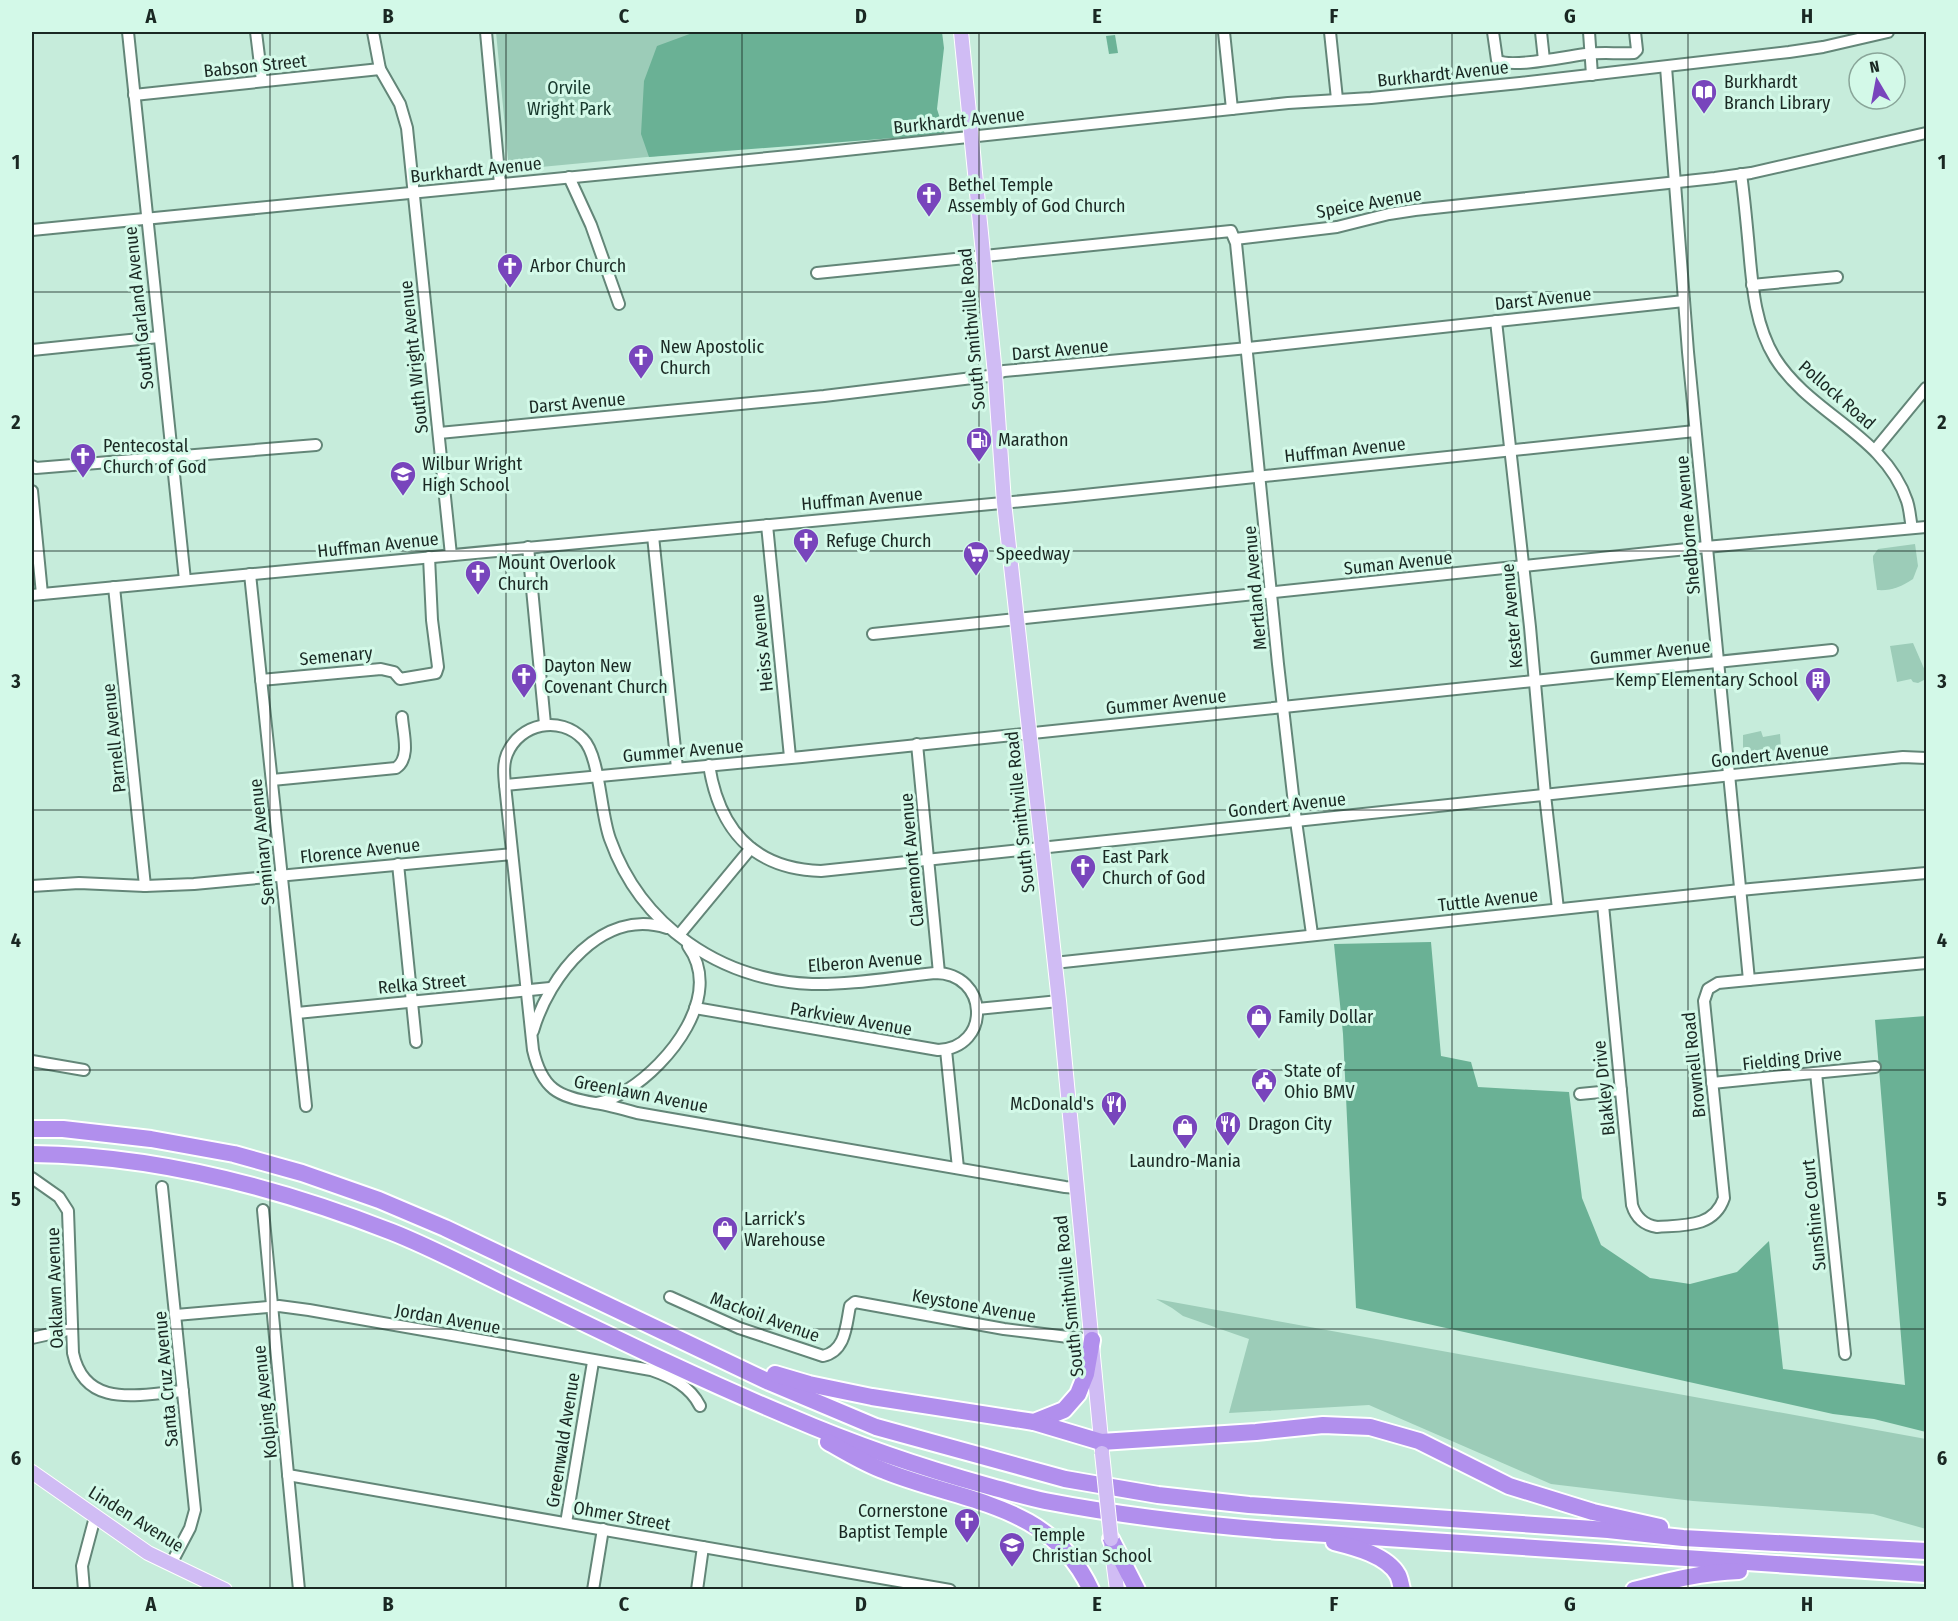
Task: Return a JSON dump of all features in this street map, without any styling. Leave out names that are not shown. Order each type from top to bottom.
[{"type":"highway","points":[[32,1129],[111,1133],[181,1144],[302,1173],[379,1200],[445,1228],[769,1382],[876,1426],[1065,1479],[1158,1495],[1249,1505],[1608,1530],[1683,1538],[1926,1551]]},
{"type":"highway","points":[[32,1154],[107,1158],[162,1165],[244,1183],[319,1205],[395,1233],[734,1393],[790,1417],[936,1472],[1043,1501],[1193,1524],[1926,1574]]},
{"type":"highway","points":[[1034,1422],[1064,1410],[1078,1394],[1086,1374],[1092,1340]]},
{"type":"highway","points":[[719,1358],[809,1384],[861,1395],[1034,1422],[1102,1448],[1323,1425],[1370,1427],[1419,1441],[1509,1486],[1593,1512],[1655,1524],[1683,1538]]},
{"type":"highway","points":[[734,1393],[884,1471],[1003,1509],[1041,1529],[1062,1547],[1091,1590]]},
{"type":"highway","points":[[1292,1532],[1348,1545],[1383,1560],[1397,1575],[1402,1590]]},
{"type":"highway","points":[[1111,1539],[1137,1590]]},
{"type":"highway","points":[[1634,1590],[1720,1572],[1824,1567]]},
{"type":"main road","name":"South Smithville Road","points":[[961,32],[995,374],[1004,502],[1059,1001],[1116,1590]]},
{"type":"main road","name":"Linden Avenue","points":[[32,1472],[142,1549],[225,1590]]},
{"type":"street","name":"South Garland Avenue","points":[[128,32],[185,580]]},
{"type":"street","points":[[256,32],[262,81]]},
{"type":"street","name":"South Wright Avenue","points":[[374,32],[380,69],[403,113],[407,128],[451,555]]},
{"type":"street","points":[[486,32],[500,184]]},
{"type":"street","points":[[1224,32],[1232,109]]},
{"type":"street","points":[[1330,32],[1337,99]]},
{"type":"street","points":[[1493,32],[1497,60],[1510,63],[1591,54],[1634,53],[1637,50],[1635,32]]},
{"type":"street","points":[[1541,32],[1544,60]]},
{"type":"street","points":[[1589,32],[1592,75]]},
{"type":"street","name":"Burkhardt Avenue","points":[[32,230],[1592,75],[1823,47],[1888,32]]},
{"type":"street","name":"Shedborne Avenue","points":[[1666,67],[1695,431],[1749,980]]},
{"type":"street","name":"Babson Street","points":[[134,95],[380,69]]},
{"type":"street","name":"Speice Avenue","points":[[817,273],[1228,231],[1231,231],[1235,239],[1337,227],[1415,210],[1741,174],[1926,136]]},
{"type":"street","name":"Pollock Road","points":[[1741,174],[1752,285],[1766,339],[1784,371],[1804,393],[1875,450],[1888,465],[1908,503],[1912,528]]},
{"type":"street","points":[[569,177],[591,225],[619,304]]},
{"type":"street","name":"Mertland Avenue","points":[[1235,239],[1248,348],[1283,707],[1312,934]]},
{"type":"street","points":[[1752,285],[1837,277]]},
{"type":"street","name":"Darst Avenue","points":[[439,433],[824,396],[995,374],[1684,301]]},
{"type":"street","name":"Kester Avenue","points":[[1496,321],[1524,567],[1557,909]]},
{"type":"street","points":[[32,350],[159,337]]},
{"type":"street","points":[[1875,450],[1926,388]]},
{"type":"street","name":"Huffman Avenue","points":[[37,595],[1004,502],[1695,431]]},
{"type":"street","points":[[32,466],[36,468],[316,445]]},
{"type":"street","points":[[32,491],[37,595]]},
{"type":"street","name":"Heiss Avenue","points":[[767,525],[790,757]]},
{"type":"street","name":"Suman Avenue","points":[[873,634],[1926,527]]},
{"type":"street","points":[[653,536],[677,768]]},
{"type":"street","points":[[528,548],[545,724]]},
{"type":"street","name":"Semenary","points":[[261,680],[381,669],[394,672],[400,679],[436,673],[438,667],[432,620],[429,557]]},
{"type":"street","name":"Seminary Avenue","points":[[250,574],[306,1106]]},
{"type":"street","name":"Parnell Avenue","points":[[114,587],[145,886]]},
{"type":"street","name":"Gummer Avenue","points":[[504,785],[1832,650]]},
{"type":"street","points":[[272,780],[396,768],[401,765],[405,754],[402,717]]},
{"type":"street","name":"Elberon Avenue","points":[[545,724],[565,728],[582,737],[591,750],[606,827],[618,857],[637,890],[679,936],[739,970],[787,982],[832,984],[939,973],[953,976],[963,982],[973,993],[977,1009]]},
{"type":"street","name":"Greenlawn Avenue","points":[[545,724],[528,730],[513,743],[505,761],[504,785],[531,1036],[536,1066],[552,1090],[574,1100],[637,1113],[1077,1188]]},
{"type":"street","name":"Claremont Avenue","points":[[917,744],[939,973]]},
{"type":"street","name":"Gondert Avenue","points":[[709,765],[715,796],[732,830],[751,848],[783,866],[808,870],[928,861],[1903,757],[1926,758]]},
{"type":"street","points":[[679,936],[751,848]]},
{"type":"street","name":"Florence Avenue","points":[[32,886],[79,883],[145,886],[281,876],[512,854]]},
{"type":"street","points":[[398,864],[416,1042]]},
{"type":"street","name":"Tuttle Avenue","points":[[1054,963],[1312,934],[1926,873]]},
{"type":"street","name":"Blakley Drive","points":[[1603,905],[1634,1211],[1638,1218],[1651,1226],[1684,1225]]},
{"type":"street","points":[[531,1036],[550,988],[582,951],[611,932],[634,924],[644,924],[679,936],[695,958],[699,990],[694,1008],[676,1045],[656,1068],[637,1083],[614,1098],[594,1103]]},
{"type":"street","name":"Brownell Road","points":[[1684,1225],[1701,1223],[1712,1218],[1724,1198],[1704,1001],[1708,989],[1718,983],[1926,963]]},
{"type":"street","name":"Relka Street","points":[[297,1013],[550,988]]},
{"type":"street","points":[[958,1168],[946,1050],[959,1046],[971,1034],[976,1024],[977,1009],[1059,1001]]},
{"type":"street","name":"Parkview Avenue","points":[[694,1008],[927,1049],[946,1050]]},
{"type":"street","points":[[32,1061],[84,1070]]},
{"type":"street","name":"Fielding Drive","points":[[1712,1083],[1875,1067]]},
{"type":"street","name":"Sunshine Court","points":[[1816,1073],[1845,1354]]},
{"type":"street","points":[[1580,1094],[1621,1090]]},
{"type":"street","name":"Oaklawn Avenue","points":[[32,1178],[59,1197],[68,1211],[72,1329],[75,1362],[83,1378],[94,1388],[111,1395],[183,1391]]},
{"type":"street","name":"Santa Cruz Avenue","points":[[162,1187],[195,1510],[190,1528],[171,1564]]},
{"type":"street","name":"Kolping Avenue","points":[[263,1210],[299,1590]]},
{"type":"street","name":"Mackoil Avenue","points":[[670,1298],[740,1328],[823,1356],[831,1354],[841,1344],[852,1303]]},
{"type":"street","name":"Keystone Avenue","points":[[852,1303],[1004,1329],[1092,1340]]},
{"type":"street","name":"Jordan Avenue","points":[[176,1315],[272,1307],[309,1310],[662,1374],[690,1391],[700,1406]]},
{"type":"street","points":[[32,1338],[72,1329]]},
{"type":"street","name":"Greenwald Avenue","points":[[566,1523],[593,1362]]},
{"type":"street","name":"Ohmer Street","points":[[288,1475],[943,1589]]},
{"type":"street","points":[[84,1590],[82,1566],[95,1517]]},
{"type":"street","points":[[593,1590],[603,1529]]},
{"type":"street","points":[[697,1590],[703,1546]]},
{"type":"green space","name":"Orvile Wright Park","points":[[496,32],[741,32],[753,147],[509,170]]},
{"type":"green space","points":[[1915,544],[1918,566],[1913,579],[1896,588],[1877,590],[1873,556],[1878,549]]},
{"type":"green space","points":[[1913,643],[1926,673],[1926,679],[1918,683],[1911,679],[1897,682],[1890,646]]},
{"type":"green space","points":[[1761,731],[1763,737],[1780,734],[1781,747],[1764,758],[1752,759],[1743,747],[1743,735]]},
{"type":"green space","points":[[1156,1299],[1926,1439],[1926,1529],[1873,1514],[1693,1501],[1551,1484],[1369,1405],[1229,1413],[1249,1339],[1183,1316]]},
{"type":"shaded area","points":[[695,32],[942,32],[944,48],[937,109],[945,134],[649,157],[641,134],[644,81],[657,46]]},
{"type":"shaded area","points":[[1115,35],[1118,53],[1109,54],[1106,36]]},
{"type":"shaded area","points":[[1431,942],[1441,1056],[1471,1062],[1478,1087],[1569,1092],[1582,1198],[1601,1245],[1650,1278],[1690,1284],[1737,1272],[1769,1241],[1783,1369],[1905,1385],[1875,1020],[1926,1016],[1926,1432],[1874,1419],[1833,1414],[1356,1308],[1343,1034],[1334,944]]},
{"type":"place","name":"Burkhardt Branch Library","points":[[1704,115]]},
{"type":"place","name":"Bethel Temple Assembly of God Church","points":[[929,218]]},
{"type":"place","name":"Arbor Church","points":[[510,289]]},
{"type":"place","name":"New Apostolic Church","points":[[641,380]]},
{"type":"place","name":"Marathon","points":[[979,463]]},
{"type":"place","name":"Pentecostal Church of God","points":[[83,479]]},
{"type":"place","name":"Wilbur Wright High School","points":[[403,497]]},
{"type":"place","name":"Refuge Church","points":[[806,564]]},
{"type":"place","name":"Speedway","points":[[976,577]]},
{"type":"place","name":"Mount Overlook Church","points":[[478,596]]},
{"type":"place","name":"Dayton New Covenant Church","points":[[524,699]]},
{"type":"place","name":"Kemp Elementary School","points":[[1818,703]]},
{"type":"place","name":"East Park Church of God","points":[[1083,890]]},
{"type":"place","name":"Family Dollar","points":[[1259,1040]]},
{"type":"place","name":"State of Ohio BMV","points":[[1264,1104]]},
{"type":"place","name":"McDonald's","points":[[1114,1127]]},
{"type":"place","name":"Dragon City","points":[[1228,1147]]},
{"type":"place","name":"Laundro-Mania","points":[[1185,1150]]},
{"type":"place","name":"Larrick’s Warehouse","points":[[725,1252]]},
{"type":"place","name":"Cornerstone Baptist Temple","points":[[967,1544]]},
{"type":"place","name":"Temple Christian School","points":[[1012,1568]]}]
